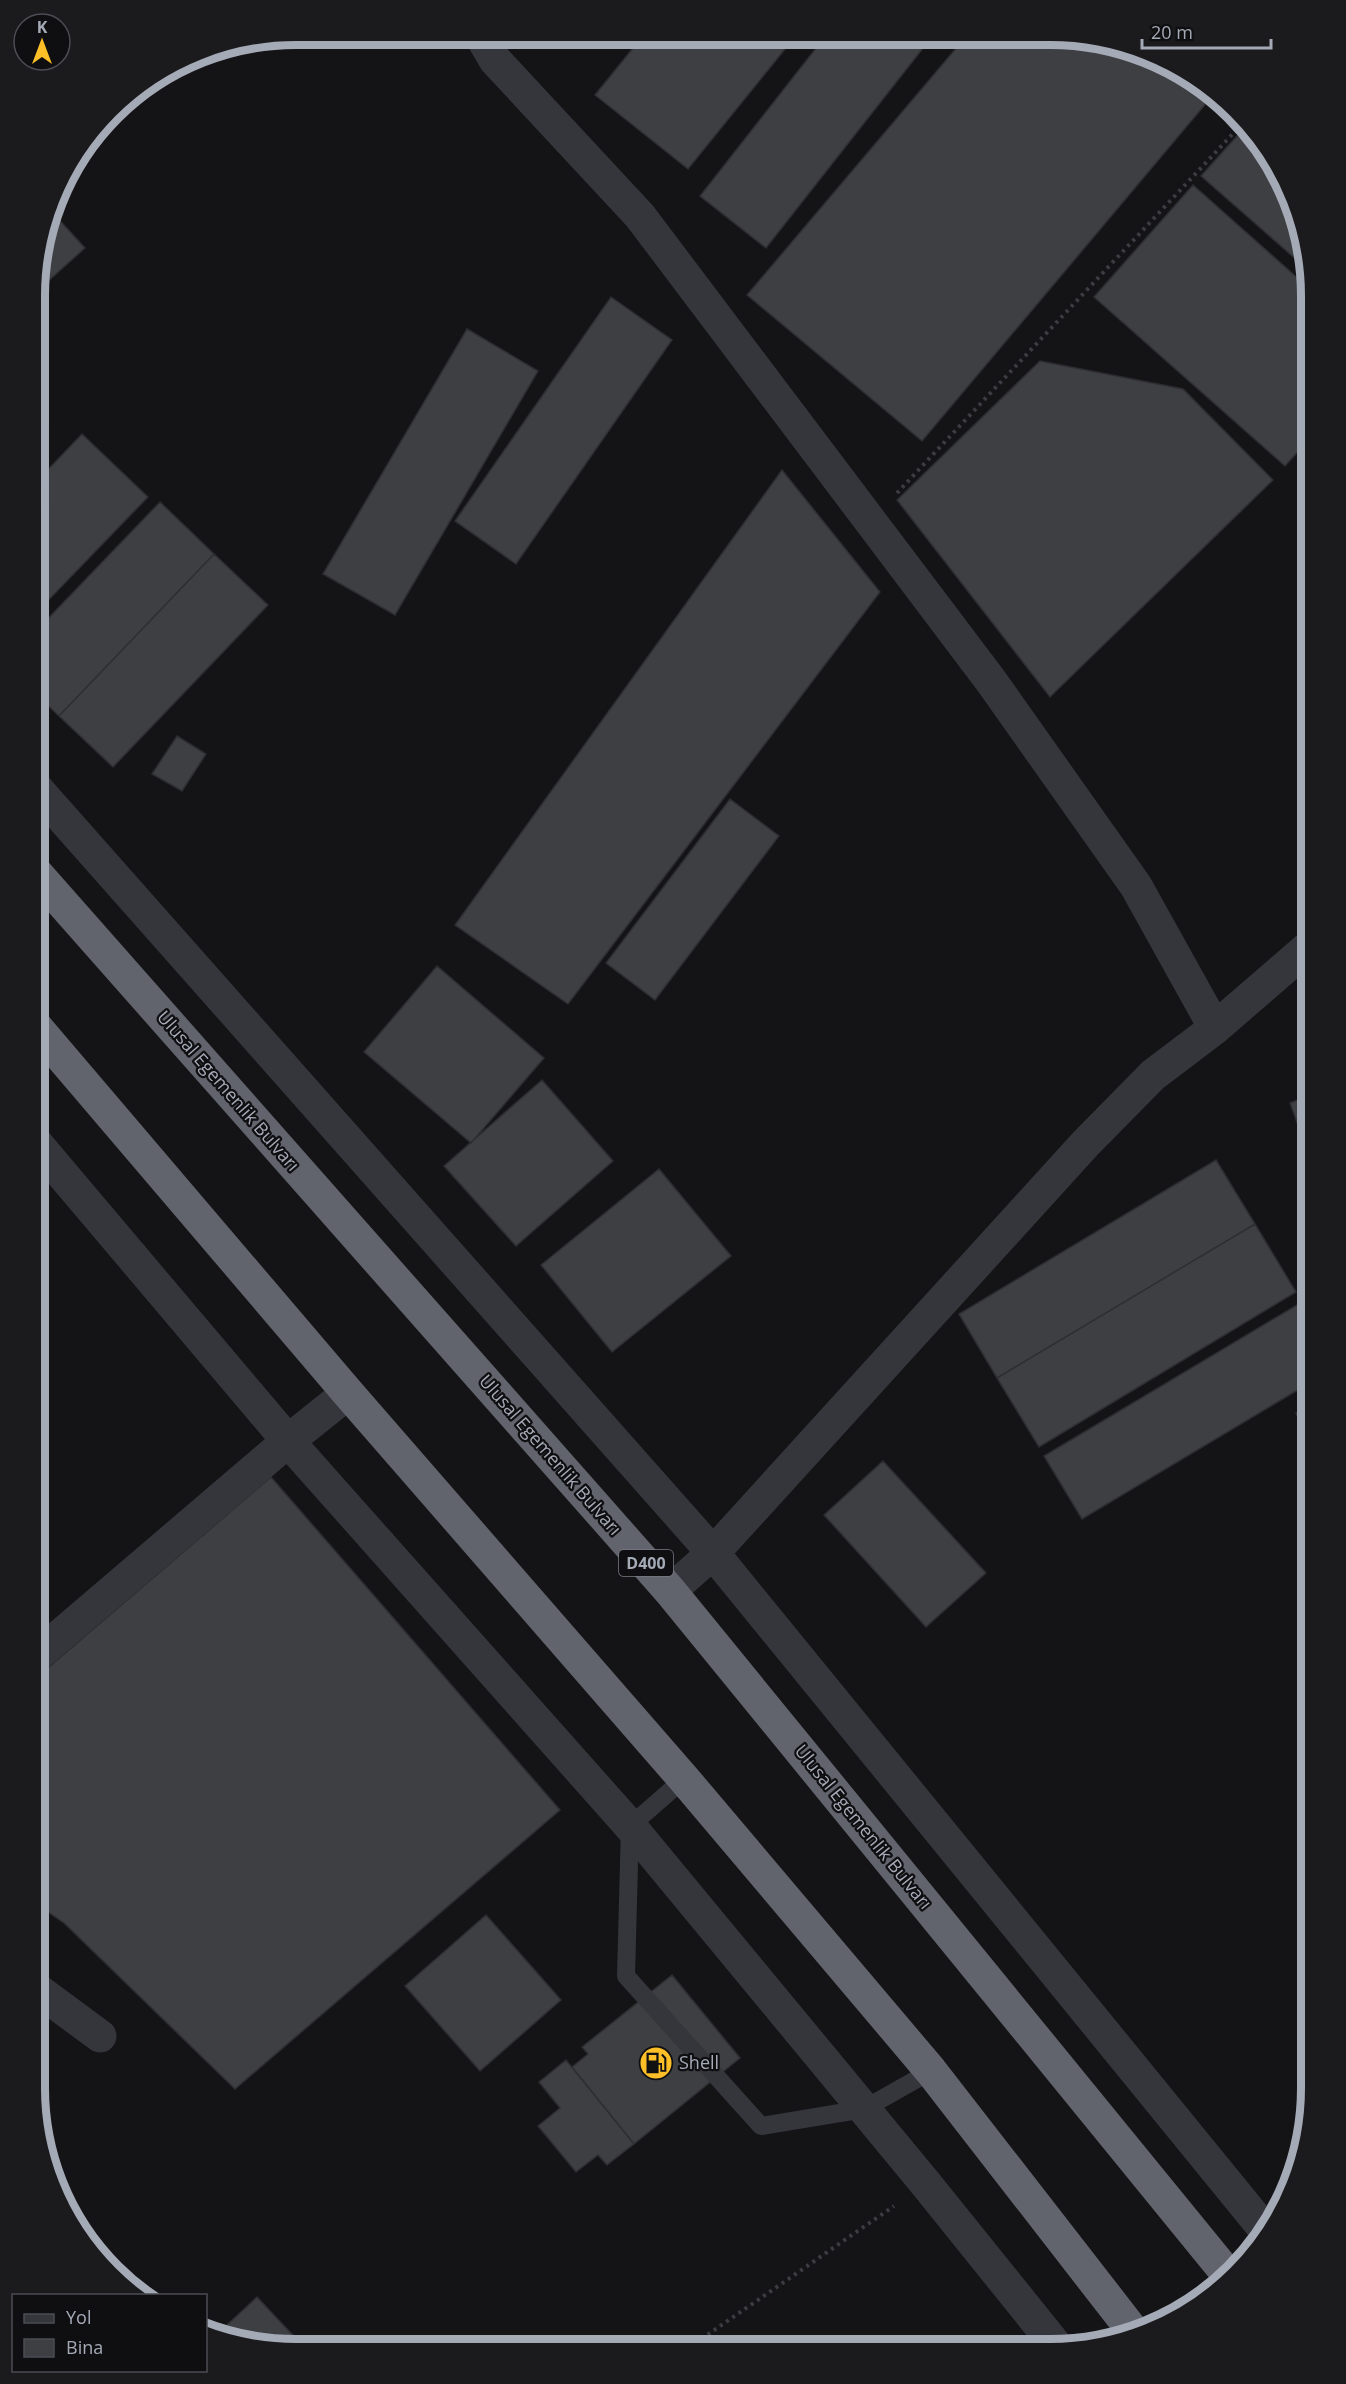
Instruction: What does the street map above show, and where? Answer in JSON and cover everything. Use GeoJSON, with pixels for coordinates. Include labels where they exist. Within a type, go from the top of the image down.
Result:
{"type":"FeatureCollection","features":[{"type":"Feature","properties":{"kind":"highway","name":"Ulusal Egemenlik Bulvarı"},"geometry":{"type":"LineString","coordinates":[[45,883],[670,1591],[1223,2269]]}},
{"type":"Feature","properties":{"kind":"highway"},"geometry":{"type":"LineString","coordinates":[[45,1038],[348,1393],[684,1779],[931,2071],[1129,2326]]}},
{"type":"Feature","properties":{"kind":"street"},"geometry":{"type":"LineString","coordinates":[[486,45],[495,60],[640,216],[991,681],[1136,886],[1215,1028]]}},
{"type":"Feature","properties":{"kind":"street"},"geometry":{"type":"LineString","coordinates":[[45,798],[713,1553],[1261,2224]]}},
{"type":"Feature","properties":{"kind":"street"},"geometry":{"type":"LineString","coordinates":[[670,1591],[713,1553],[1086,1143],[1153,1076],[1215,1028],[1301,954]]}},
{"type":"Feature","properties":{"kind":"street"},"geometry":{"type":"LineString","coordinates":[[45,1154],[288,1441],[630,1826],[926,2184],[1051,2339]]}},
{"type":"Feature","properties":{"kind":"street"},"geometry":{"type":"LineString","coordinates":[[45,1648],[288,1441],[348,1393]]}},
{"type":"Feature","properties":{"kind":"street"},"geometry":{"type":"LineString","coordinates":[[45,1995],[100,2036]]}},
{"type":"Feature","properties":{"kind":"lane"},"geometry":{"type":"LineString","coordinates":[[684,1779],[630,1826],[626,1976],[761,2126],[864,2109],[931,2071]]}},
{"type":"Feature","properties":{"kind":"path"},"geometry":{"type":"LineString","coordinates":[[870,521],[1237,129]]}},
{"type":"Feature","properties":{"kind":"path"},"geometry":{"type":"LineString","coordinates":[[701,2339],[926,2184]]}},
{"type":"Feature","properties":{"kind":"building"},"geometry":{"type":"Polygon","coordinates":[[[636,45],[788,45],[688,169],[595,95],[636,45]]]}},
{"type":"Feature","properties":{"kind":"building"},"geometry":{"type":"Polygon","coordinates":[[[819,45],[926,45],[766,248],[700,196],[819,45]]]}},
{"type":"Feature","properties":{"kind":"building"},"geometry":{"type":"Polygon","coordinates":[[[959,45],[1050,45],[1099,50],[1131,58],[1161,71],[1208,101],[922,441],[747,295],[959,45]]]}},
{"type":"Feature","properties":{"kind":"building"},"geometry":{"type":"Polygon","coordinates":[[[1240,132],[1259,157],[1282,200],[1288,215],[1299,262],[1201,176],[1240,132]]]}},
{"type":"Feature","properties":{"kind":"building"},"geometry":{"type":"Polygon","coordinates":[[[1193,185],[1300,280],[1301,448],[1285,466],[1094,297],[1193,185]]]}},
{"type":"Feature","properties":{"kind":"building"},"geometry":{"type":"Polygon","coordinates":[[[57,218],[85,248],[46,283],[47,263],[57,218]]]}},
{"type":"Feature","properties":{"kind":"building"},"geometry":{"type":"Polygon","coordinates":[[[611,297],[672,340],[516,564],[455,521],[611,297]]]}},
{"type":"Feature","properties":{"kind":"building"},"geometry":{"type":"Polygon","coordinates":[[[467,329],[538,371],[395,615],[323,574],[467,329]]]}},
{"type":"Feature","properties":{"kind":"building"},"geometry":{"type":"Polygon","coordinates":[[[1040,361],[1183,389],[1273,480],[1050,697],[897,500],[1040,361]]]}},
{"type":"Feature","properties":{"kind":"building"},"geometry":{"type":"Polygon","coordinates":[[[82,434],[148,497],[45,604],[45,473],[82,434]]]}},
{"type":"Feature","properties":{"kind":"building"},"geometry":{"type":"Polygon","coordinates":[[[782,470],[880,592],[568,1004],[455,925],[782,470]]]}},
{"type":"Feature","properties":{"kind":"building"},"geometry":{"type":"Polygon","coordinates":[[[160,502],[214,554],[59,716],[45,703],[45,622],[160,502]]]}},
{"type":"Feature","properties":{"kind":"building"},"geometry":{"type":"Polygon","coordinates":[[[214,554],[268,605],[113,767],[59,716],[214,554]]]}},
{"type":"Feature","properties":{"kind":"building"},"geometry":{"type":"Polygon","coordinates":[[[177,736],[206,754],[182,791],[152,774],[177,736]]]}},
{"type":"Feature","properties":{"kind":"building"},"geometry":{"type":"Polygon","coordinates":[[[730,799],[779,836],[655,1000],[606,963],[730,799]]]}},
{"type":"Feature","properties":{"kind":"building"},"geometry":{"type":"Polygon","coordinates":[[[437,966],[544,1058],[471,1143],[364,1052],[437,966]]]}},
{"type":"Feature","properties":{"kind":"building"},"geometry":{"type":"Polygon","coordinates":[[[542,1080],[613,1161],[516,1246],[444,1166],[542,1080]]]}},
{"type":"Feature","properties":{"kind":"building"},"geometry":{"type":"Polygon","coordinates":[[[1301,1099],[1301,1133],[1290,1103],[1301,1099]]]}},
{"type":"Feature","properties":{"kind":"building"},"geometry":{"type":"Polygon","coordinates":[[[1216,1160],[1255,1224],[997,1378],[959,1314],[1216,1160]]]}},
{"type":"Feature","properties":{"kind":"building"},"geometry":{"type":"Polygon","coordinates":[[[659,1169],[731,1256],[612,1352],[541,1265],[659,1169]]]}},
{"type":"Feature","properties":{"kind":"building"},"geometry":{"type":"Polygon","coordinates":[[[1255,1224],[1296,1292],[1039,1447],[997,1378],[1255,1224]]]}},
{"type":"Feature","properties":{"kind":"building"},"geometry":{"type":"Polygon","coordinates":[[[1301,1303],[1301,1388],[1082,1519],[1044,1456],[1301,1303]]]}},
{"type":"Feature","properties":{"kind":"building"},"geometry":{"type":"Polygon","coordinates":[[[1301,1411],[1301,1424],[1296,1413],[1301,1411]]]}},
{"type":"Feature","properties":{"kind":"building"},"geometry":{"type":"Polygon","coordinates":[[[883,1461],[986,1573],[926,1627],[824,1515],[883,1461]]]}},
{"type":"Feature","properties":{"kind":"building"},"geometry":{"type":"Polygon","coordinates":[[[271,1477],[560,1810],[235,2089],[64,1923],[45,1910],[45,1670],[271,1477]]]}},
{"type":"Feature","properties":{"kind":"building"},"geometry":{"type":"Polygon","coordinates":[[[486,1915],[561,2000],[480,2071],[405,1986],[486,1915]]]}},
{"type":"Feature","properties":{"kind":"building","name":"Shell"},"geometry":{"type":"Polygon","coordinates":[[[672,1975],[740,2058],[634,2144],[572,2067],[588,2054],[582,2047],[672,1975]]]}},
{"type":"Feature","properties":{"kind":"building"},"geometry":{"type":"Polygon","coordinates":[[[566,2060],[634,2144],[607,2165],[598,2155],[576,2172],[538,2126],[560,2108],[539,2082],[566,2060]]]}},
{"type":"Feature","properties":{"kind":"building"},"geometry":{"type":"Polygon","coordinates":[[[257,2297],[296,2339],[263,2337],[223,2328],[257,2297]]]}},
{"type":"Feature","properties":{"kind":"place","name":"Shell"},"geometry":{"type":"Point","coordinates":[656,2063]}}]}
